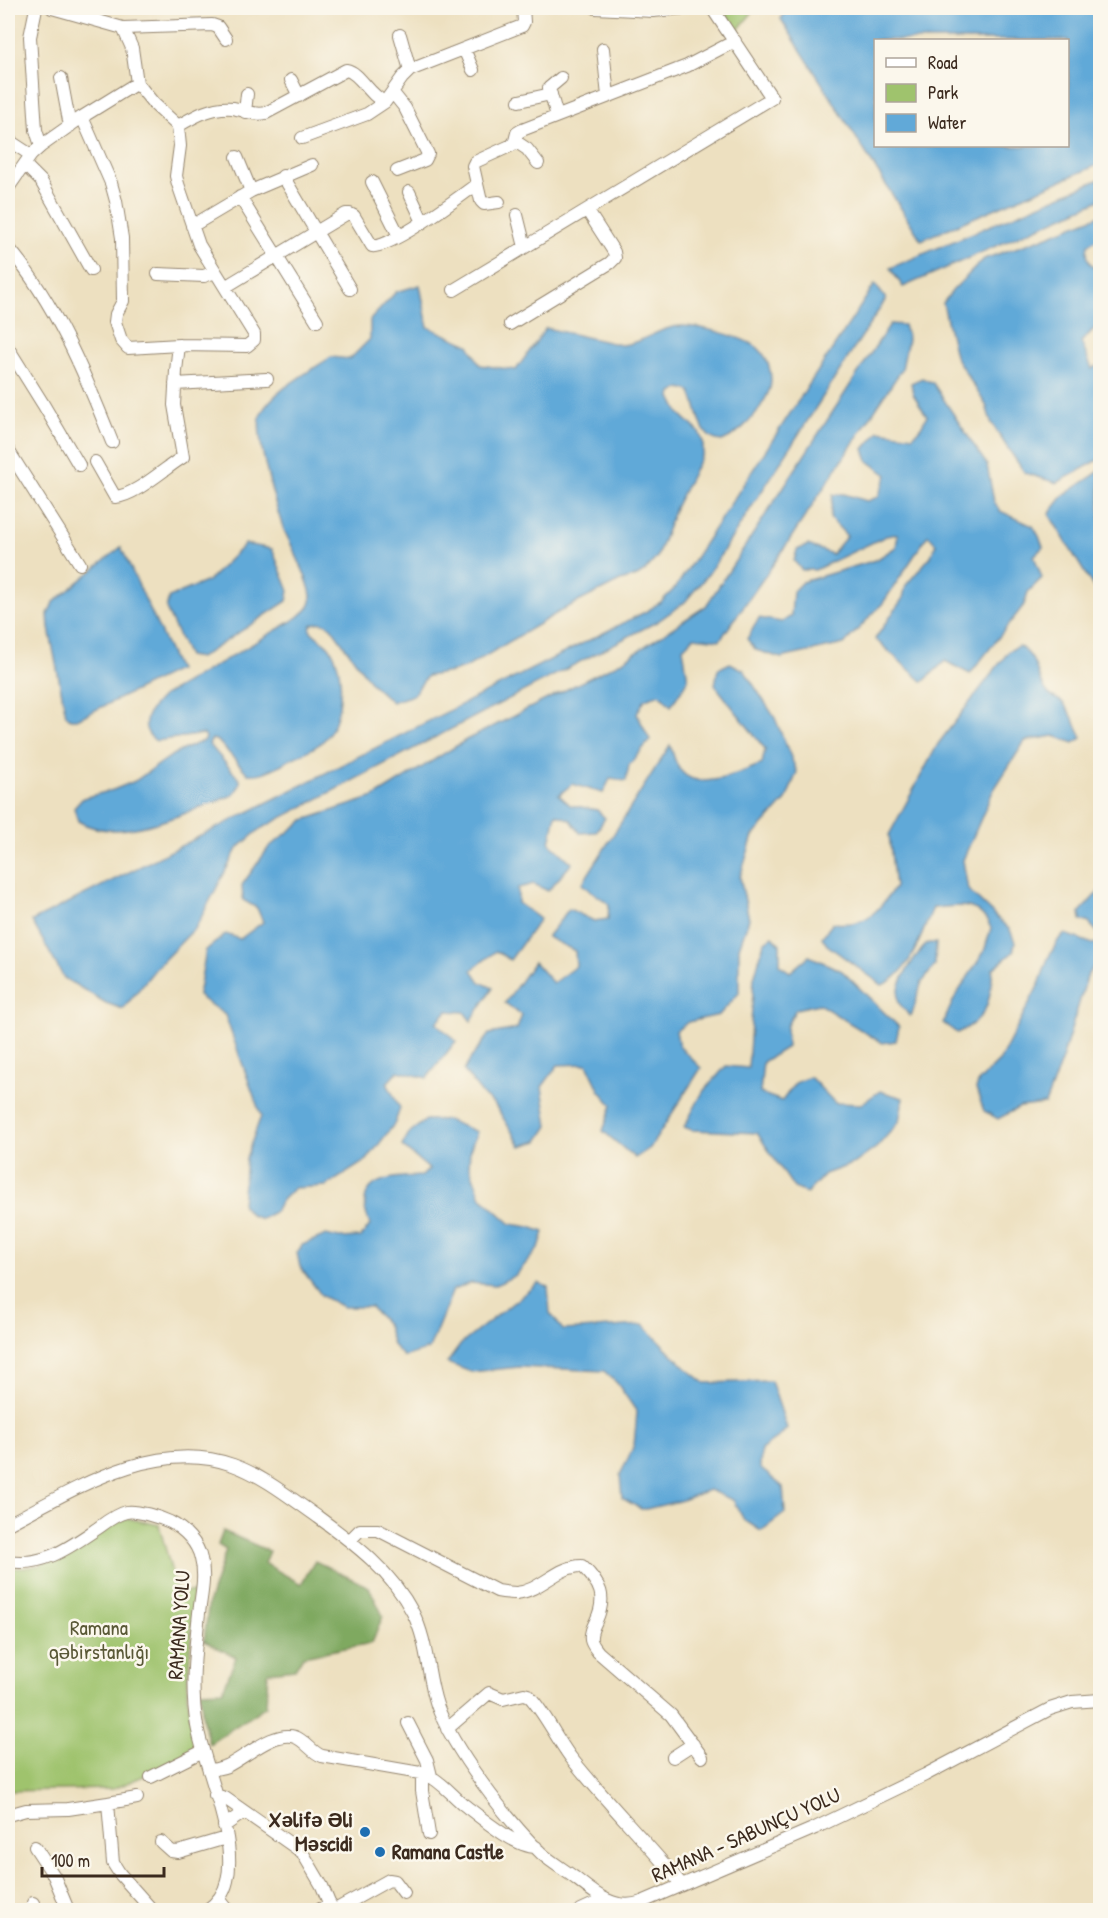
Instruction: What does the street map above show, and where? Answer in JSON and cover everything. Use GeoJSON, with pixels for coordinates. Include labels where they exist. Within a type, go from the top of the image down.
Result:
{"type":"FeatureCollection","features":[{"type":"Feature","properties":{"kind":"street"},"geometry":{"type":"LineString","coordinates":[[36,8],[30,37],[36,130],[41,146]]}},
{"type":"Feature","properties":{"kind":"street"},"geometry":{"type":"LineString","coordinates":[[52,8],[123,28],[212,25],[218,27],[226,39]]}},
{"type":"Feature","properties":{"kind":"street"},"geometry":{"type":"LineString","coordinates":[[302,138],[368,114],[389,98],[410,70],[522,26],[523,8]]}},
{"type":"Feature","properties":{"kind":"street"},"geometry":{"type":"LineString","coordinates":[[597,8],[631,11],[685,8]]}},
{"type":"Feature","properties":{"kind":"street"},"geometry":{"type":"LineString","coordinates":[[454,290],[772,98],[712,8]]}},
{"type":"Feature","properties":{"kind":"street"},"geometry":{"type":"LineString","coordinates":[[82,117],[111,183],[116,201],[122,237],[123,301],[116,314],[115,322],[121,340],[128,348],[179,345],[247,346],[252,344],[254,334],[199,245],[192,226],[176,176],[180,146],[178,126],[154,104],[138,83],[132,48],[123,28]]}},
{"type":"Feature","properties":{"kind":"street"},"geometry":{"type":"LineString","coordinates":[[400,35],[410,70]]}},
{"type":"Feature","properties":{"kind":"street"},"geometry":{"type":"LineString","coordinates":[[499,202],[484,204],[481,201],[473,166],[475,162],[512,145],[517,134],[522,130],[687,66],[735,41]]}},
{"type":"Feature","properties":{"kind":"street"},"geometry":{"type":"LineString","coordinates":[[464,49],[473,70]]}},
{"type":"Feature","properties":{"kind":"street"},"geometry":{"type":"LineString","coordinates":[[603,49],[608,96]]}},
{"type":"Feature","properties":{"kind":"street"},"geometry":{"type":"LineString","coordinates":[[178,126],[207,111],[229,108],[258,115],[266,113],[346,70],[350,70],[369,92],[389,98],[405,108],[428,154],[424,160],[397,171]]}},
{"type":"Feature","properties":{"kind":"street"},"geometry":{"type":"LineString","coordinates":[[61,78],[69,126]]}},
{"type":"Feature","properties":{"kind":"street"},"geometry":{"type":"LineString","coordinates":[[557,116],[549,88],[561,78]]}},
{"type":"Feature","properties":{"kind":"street"},"geometry":{"type":"LineString","coordinates":[[291,80],[299,96]]}},
{"type":"Feature","properties":{"kind":"street"},"geometry":{"type":"LineString","coordinates":[[8,188],[41,146],[82,117],[138,83]]}},
{"type":"Feature","properties":{"kind":"street"},"geometry":{"type":"LineString","coordinates":[[245,112],[247,94]]}},
{"type":"Feature","properties":{"kind":"street"},"geometry":{"type":"LineString","coordinates":[[519,101],[551,94]]}},
{"type":"Feature","properties":{"kind":"street"},"geometry":{"type":"LineString","coordinates":[[8,140],[28,160],[91,270]]}},
{"type":"Feature","properties":{"kind":"street"},"geometry":{"type":"LineString","coordinates":[[515,141],[527,149],[538,163]]}},
{"type":"Feature","properties":{"kind":"street"},"geometry":{"type":"LineString","coordinates":[[237,157],[245,194],[276,256],[317,321]]}},
{"type":"Feature","properties":{"kind":"street"},"geometry":{"type":"LineString","coordinates":[[192,226],[245,194],[312,165]]}},
{"type":"Feature","properties":{"kind":"street"},"geometry":{"type":"LineString","coordinates":[[283,177],[350,289]]}},
{"type":"Feature","properties":{"kind":"street"},"geometry":{"type":"LineString","coordinates":[[372,182],[399,236]]}},
{"type":"Feature","properties":{"kind":"street"},"geometry":{"type":"LineString","coordinates":[[225,287],[315,232],[350,214],[374,247],[423,222],[477,184]]}},
{"type":"Feature","properties":{"kind":"street"},"geometry":{"type":"LineString","coordinates":[[409,192],[423,222]]}},
{"type":"Feature","properties":{"kind":"street"},"geometry":{"type":"LineString","coordinates":[[510,324],[615,258],[614,252],[587,210]]}},
{"type":"Feature","properties":{"kind":"street"},"geometry":{"type":"LineString","coordinates":[[516,215],[525,247]]}},
{"type":"Feature","properties":{"kind":"street"},"geometry":{"type":"LineString","coordinates":[[8,247],[48,304],[76,353],[112,442]]}},
{"type":"Feature","properties":{"kind":"street"},"geometry":{"type":"LineString","coordinates":[[158,274],[204,276],[215,272]]}},
{"type":"Feature","properties":{"kind":"street"},"geometry":{"type":"LineString","coordinates":[[94,462],[115,497],[119,497],[132,492],[183,457],[175,420],[175,384],[179,345]]}},
{"type":"Feature","properties":{"kind":"street"},"geometry":{"type":"LineString","coordinates":[[8,348],[79,465]]}},
{"type":"Feature","properties":{"kind":"street"},"geometry":{"type":"LineString","coordinates":[[175,384],[267,379]]}},
{"type":"Feature","properties":{"kind":"street"},"geometry":{"type":"LineString","coordinates":[[8,450],[80,564]]}},
{"type":"Feature","properties":{"kind":"street","name":"RAMANA - SABUNÇU YOLU"},"geometry":{"type":"LineString","coordinates":[[8,1524],[81,1485],[115,1470],[142,1464],[190,1457],[213,1459],[255,1475],[350,1540],[381,1569],[412,1611],[424,1640],[437,1705],[447,1729],[486,1786],[536,1847],[550,1860],[605,1899],[626,1908],[815,1828],[925,1775],[1050,1709],[1072,1702],[1101,1700]]}},
{"type":"Feature","properties":{"kind":"street","name":"RAMANA YOLU"},"geometry":{"type":"LineString","coordinates":[[8,1562],[32,1563],[56,1555],[108,1521],[124,1513],[133,1512],[170,1522],[188,1535],[199,1550],[203,1570],[194,1680],[196,1715],[203,1751],[225,1832],[228,1872],[219,1900],[207,1911]]}},
{"type":"Feature","properties":{"kind":"street"},"geometry":{"type":"LineString","coordinates":[[350,1540],[360,1530],[378,1530],[497,1591],[517,1593],[535,1587],[572,1566],[582,1566],[589,1572],[601,1592],[603,1606],[591,1632],[591,1642],[598,1652],[671,1715],[702,1757]]}},
{"type":"Feature","properties":{"kind":"street"},"geometry":{"type":"LineString","coordinates":[[447,1729],[489,1693],[503,1699],[528,1695],[557,1739],[588,1779],[681,1884]]}},
{"type":"Feature","properties":{"kind":"street"},"geometry":{"type":"LineString","coordinates":[[408,1723],[427,1760],[422,1791],[429,1834]]}},
{"type":"Feature","properties":{"kind":"street"},"geometry":{"type":"LineString","coordinates":[[209,1771],[229,1765],[277,1737],[288,1736],[301,1740],[313,1753],[322,1756],[426,1774],[463,1804],[518,1843],[536,1847]]}},
{"type":"Feature","properties":{"kind":"street"},"geometry":{"type":"LineString","coordinates":[[673,1756],[693,1743]]}},
{"type":"Feature","properties":{"kind":"street"},"geometry":{"type":"LineString","coordinates":[[151,1777],[203,1751]]}},
{"type":"Feature","properties":{"kind":"street"},"geometry":{"type":"LineString","coordinates":[[215,1795],[220,1795],[302,1852],[322,1886],[329,1909],[389,1880],[395,1881],[404,1893]]}},
{"type":"Feature","properties":{"kind":"street"},"geometry":{"type":"LineString","coordinates":[[8,1815],[26,1810],[68,1809],[137,1798]]}},
{"type":"Feature","properties":{"kind":"street"},"geometry":{"type":"LineString","coordinates":[[108,1803],[113,1863],[152,1911]]}},
{"type":"Feature","properties":{"kind":"street"},"geometry":{"type":"LineString","coordinates":[[161,1842],[171,1851],[178,1852],[225,1832],[244,1812]]}},
{"type":"Feature","properties":{"kind":"street"},"geometry":{"type":"LineString","coordinates":[[35,1847],[54,1876],[68,1911]]}},
{"type":"Feature","properties":{"kind":"street"},"geometry":{"type":"LineString","coordinates":[[581,1911],[605,1899]]}},
{"type":"Feature","properties":{"kind":"street"},"geometry":{"type":"LineString","coordinates":[[219,1900],[227,1911]]}},
{"type":"Feature","properties":{"kind":"green space"},"geometry":{"type":"Polygon","coordinates":[[[721,8],[756,8],[737,31],[721,8]]]}},
{"type":"Feature","properties":{"kind":"green space","name":"Ramana qəbirstanlığı"},"geometry":{"type":"Polygon","coordinates":[[[126,1518],[159,1525],[177,1591],[194,1592],[187,1695],[197,1748],[148,1774],[113,1789],[8,1791],[8,1568],[40,1565],[126,1518]]]}},
{"type":"Feature","properties":{"kind":"green space"},"geometry":{"type":"Polygon","coordinates":[[[223,1531],[269,1551],[264,1563],[301,1584],[315,1561],[369,1587],[383,1616],[372,1643],[303,1656],[295,1669],[268,1672],[266,1706],[209,1744],[203,1720],[200,1691],[223,1690],[236,1657],[204,1641],[209,1601],[226,1550],[218,1545],[223,1531]]]}},
{"type":"Feature","properties":{"kind":"water"},"geometry":{"type":"Polygon","coordinates":[[[786,8],[1100,8],[1100,164],[921,240],[781,19],[786,8]]]}},
{"type":"Feature","properties":{"kind":"water"},"geometry":{"type":"Polygon","coordinates":[[[1100,179],[1100,200],[903,287],[890,268],[1100,179]]]}},
{"type":"Feature","properties":{"kind":"water"},"geometry":{"type":"Polygon","coordinates":[[[1100,215],[1100,237],[1088,245],[1087,254],[1091,264],[1100,273],[1100,323],[1081,342],[1092,369],[1100,364],[1100,459],[1057,483],[1025,473],[991,422],[986,405],[955,356],[943,303],[984,259],[1100,215]]]}},
{"type":"Feature","properties":{"kind":"water"},"geometry":{"type":"Polygon","coordinates":[[[875,284],[886,299],[709,573],[685,602],[658,621],[260,829],[237,849],[196,927],[156,968],[123,1009],[106,1003],[64,978],[32,921],[647,611],[662,601],[676,587],[875,284]]]}},
{"type":"Feature","properties":{"kind":"water"},"geometry":{"type":"Polygon","coordinates":[[[420,285],[428,327],[469,345],[480,365],[516,370],[546,328],[621,345],[637,342],[666,329],[690,326],[733,336],[758,348],[770,368],[769,391],[750,420],[737,432],[722,441],[708,435],[704,429],[690,391],[681,388],[672,393],[671,397],[679,413],[699,432],[703,442],[703,453],[675,508],[657,557],[645,571],[637,576],[620,581],[564,609],[467,667],[427,676],[413,695],[392,702],[371,683],[331,627],[321,623],[311,625],[310,630],[333,653],[337,663],[340,686],[335,722],[330,733],[320,744],[270,770],[248,774],[218,741],[212,739],[209,744],[240,780],[240,785],[233,795],[176,817],[135,828],[114,830],[95,828],[78,821],[74,808],[83,798],[135,781],[174,754],[205,740],[204,734],[156,741],[150,736],[146,730],[147,718],[153,706],[163,696],[292,621],[308,608],[311,602],[309,587],[284,530],[267,471],[260,437],[261,414],[282,390],[331,357],[350,359],[370,339],[370,320],[396,292],[420,285]]]}},
{"type":"Feature","properties":{"kind":"water"},"geometry":{"type":"Polygon","coordinates":[[[890,324],[904,325],[908,339],[902,369],[777,559],[720,640],[694,637],[683,648],[688,680],[671,706],[660,694],[645,699],[637,714],[650,740],[629,765],[626,781],[610,779],[603,793],[572,784],[559,795],[570,805],[597,810],[605,818],[596,832],[580,833],[571,820],[556,814],[550,843],[572,863],[548,891],[534,884],[518,888],[518,903],[540,919],[510,960],[496,951],[472,970],[480,982],[493,988],[471,1021],[464,1012],[447,1011],[436,1023],[456,1041],[427,1078],[398,1071],[387,1083],[400,1108],[395,1123],[367,1160],[326,1186],[294,1188],[274,1212],[261,1219],[251,1215],[242,1205],[246,1158],[261,1116],[225,1015],[198,996],[206,950],[226,934],[240,939],[263,922],[257,908],[243,900],[242,885],[269,847],[304,820],[374,797],[466,740],[621,662],[706,606],[890,324]]]}},
{"type":"Feature","properties":{"kind":"water"},"geometry":{"type":"Polygon","coordinates":[[[922,378],[933,383],[987,465],[994,502],[1000,511],[1033,526],[1039,536],[1043,547],[1034,556],[1042,578],[1028,592],[1024,605],[970,674],[945,661],[923,682],[875,639],[903,598],[906,585],[931,556],[936,544],[928,535],[883,603],[844,644],[781,658],[756,650],[747,639],[759,618],[782,622],[791,616],[793,591],[802,582],[876,560],[896,547],[898,534],[886,536],[815,570],[802,570],[794,561],[797,550],[808,545],[832,554],[847,536],[830,518],[833,495],[844,494],[867,501],[878,497],[887,475],[868,461],[864,449],[879,431],[913,436],[921,427],[927,416],[913,394],[911,383],[922,378]]]}},
{"type":"Feature","properties":{"kind":"water"},"geometry":{"type":"Polygon","coordinates":[[[1100,471],[1100,598],[1049,514],[1064,495],[1100,471]]]}},
{"type":"Feature","properties":{"kind":"water"},"geometry":{"type":"Polygon","coordinates":[[[245,544],[272,549],[289,591],[287,601],[200,658],[188,656],[166,609],[169,597],[208,581],[245,544]]]}},
{"type":"Feature","properties":{"kind":"water"},"geometry":{"type":"Polygon","coordinates":[[[121,547],[178,670],[77,719],[70,719],[66,715],[48,614],[53,603],[121,547]]]}},
{"type":"Feature","properties":{"kind":"water"},"geometry":{"type":"Polygon","coordinates":[[[1018,646],[1030,656],[1048,693],[1067,708],[1082,738],[1074,743],[1054,736],[1025,741],[993,791],[963,860],[968,890],[1010,930],[1015,942],[1013,952],[993,969],[989,1000],[982,1015],[957,1033],[943,1023],[955,997],[984,952],[991,928],[980,913],[974,909],[959,906],[933,908],[908,963],[892,980],[882,985],[827,945],[822,937],[833,923],[854,923],[870,916],[895,887],[889,835],[938,744],[1009,651],[1018,646]]]}},
{"type":"Feature","properties":{"kind":"water"},"geometry":{"type":"Polygon","coordinates":[[[730,663],[744,670],[775,718],[797,772],[786,800],[753,836],[740,877],[749,919],[739,948],[739,993],[719,1015],[688,1022],[676,1031],[679,1046],[701,1068],[650,1148],[635,1158],[603,1131],[612,1105],[600,1091],[587,1064],[558,1065],[542,1087],[548,1126],[538,1141],[521,1146],[495,1105],[484,1096],[464,1071],[489,1034],[517,1029],[522,1015],[505,1003],[534,962],[553,983],[576,966],[575,951],[547,937],[569,909],[594,921],[608,919],[609,904],[582,884],[670,745],[681,771],[698,780],[709,781],[732,776],[762,764],[765,749],[715,685],[718,669],[730,663]]]}},
{"type":"Feature","properties":{"kind":"water"},"geometry":{"type":"Polygon","coordinates":[[[1100,890],[1100,942],[1099,934],[1089,923],[1081,920],[1080,912],[1100,890]]]}},
{"type":"Feature","properties":{"kind":"water"},"geometry":{"type":"Polygon","coordinates":[[[1065,934],[1093,944],[1100,942],[1100,958],[1088,974],[1062,1059],[1045,1104],[1020,1107],[998,1119],[984,1111],[976,1089],[979,1081],[1000,1060],[1059,939],[1065,934]]]}},
{"type":"Feature","properties":{"kind":"water"},"geometry":{"type":"Polygon","coordinates":[[[773,936],[780,944],[780,965],[790,972],[809,956],[842,971],[899,1027],[896,1041],[882,1043],[819,1004],[796,1009],[786,1027],[787,1047],[763,1062],[760,1093],[782,1101],[795,1083],[810,1077],[835,1103],[861,1104],[880,1091],[903,1098],[899,1122],[877,1147],[855,1163],[825,1174],[807,1193],[794,1188],[757,1133],[692,1130],[684,1127],[703,1092],[726,1066],[748,1068],[754,978],[764,943],[773,936]]]}},
{"type":"Feature","properties":{"kind":"water"},"geometry":{"type":"Polygon","coordinates":[[[928,943],[936,943],[935,965],[921,984],[910,1016],[899,1002],[899,990],[908,968],[928,943]]]}},
{"type":"Feature","properties":{"kind":"water"},"geometry":{"type":"Polygon","coordinates":[[[426,1120],[447,1120],[477,1132],[470,1150],[469,1165],[481,1197],[511,1224],[544,1232],[539,1248],[516,1275],[496,1285],[470,1283],[453,1290],[429,1349],[404,1357],[393,1345],[387,1325],[371,1307],[343,1307],[322,1296],[300,1267],[297,1253],[302,1245],[326,1235],[339,1238],[361,1237],[370,1225],[365,1206],[370,1188],[385,1180],[422,1176],[429,1169],[402,1146],[409,1133],[426,1120]]]}},
{"type":"Feature","properties":{"kind":"water"},"geometry":{"type":"Polygon","coordinates":[[[538,1283],[548,1287],[550,1313],[563,1330],[643,1325],[685,1367],[705,1383],[771,1381],[787,1428],[761,1450],[760,1468],[783,1487],[785,1513],[761,1531],[744,1520],[733,1500],[709,1490],[679,1501],[646,1509],[641,1509],[622,1498],[620,1475],[634,1446],[637,1412],[617,1383],[604,1371],[519,1367],[471,1372],[447,1363],[461,1344],[538,1283]]]}},
{"type":"Feature","properties":{"kind":"place","name":"Xəlifə Əli Məscidi"},"geometry":{"type":"Point","coordinates":[365,1832]}},
{"type":"Feature","properties":{"kind":"place","name":"Ramana Castle"},"geometry":{"type":"Point","coordinates":[380,1852]}}]}
